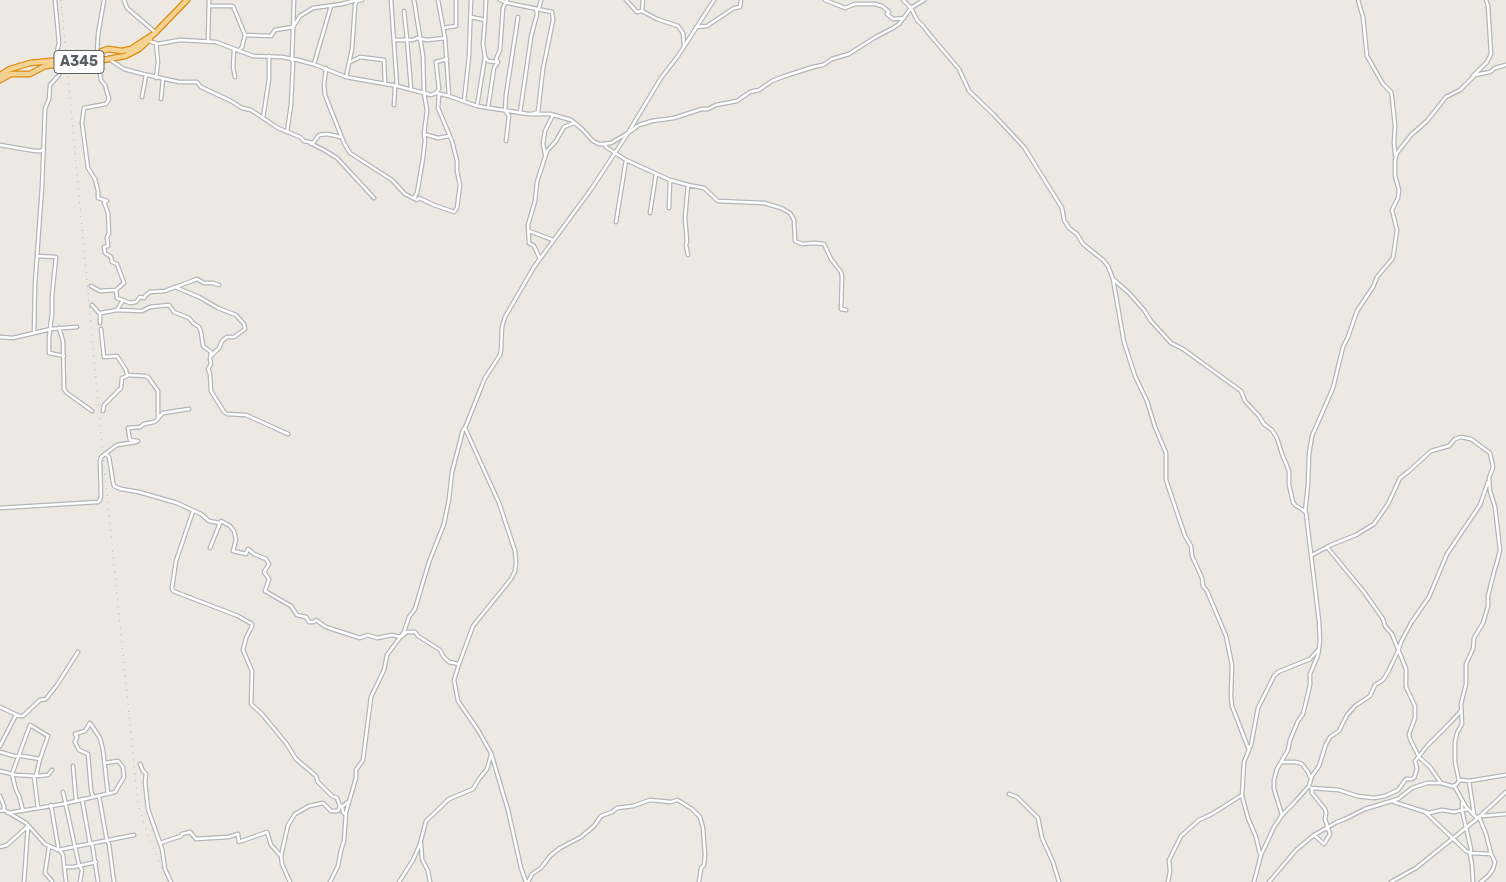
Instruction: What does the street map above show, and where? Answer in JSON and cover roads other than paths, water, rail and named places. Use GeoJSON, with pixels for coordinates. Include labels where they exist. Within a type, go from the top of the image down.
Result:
{"type":"FeatureCollection","features":[{"type":"Feature","properties":{"kind":"highway","name":"A345"},"geometry":{"type":"LineString","coordinates":[[0,75],[24,64],[82,58],[108,49],[122,51],[131,49],[154,33],[187,0]]}},
{"type":"Feature","properties":{"kind":"highway","name":"A345"},"geometry":{"type":"LineString","coordinates":[[0,80],[11,74],[30,74],[45,66],[125,56],[149,41],[154,33]]}},
{"type":"Feature","properties":{"kind":"street"},"geometry":{"type":"LineString","coordinates":[[55,0],[59,42],[55,60]]}},
{"type":"Feature","properties":{"kind":"street"},"geometry":{"type":"LineString","coordinates":[[97,54],[104,0]]}},
{"type":"Feature","properties":{"kind":"street"},"geometry":{"type":"LineString","coordinates":[[124,0],[127,8],[154,33]]}},
{"type":"Feature","properties":{"kind":"street"},"geometry":{"type":"LineString","coordinates":[[208,41],[209,0]]}},
{"type":"Feature","properties":{"kind":"street"},"geometry":{"type":"LineString","coordinates":[[287,132],[291,104],[294,0]]}},
{"type":"Feature","properties":{"kind":"street"},"geometry":{"type":"LineString","coordinates":[[352,31],[355,4],[357,1],[362,0]]}},
{"type":"Feature","properties":{"kind":"street"},"geometry":{"type":"LineString","coordinates":[[391,0],[397,86]]}},
{"type":"Feature","properties":{"kind":"street"},"geometry":{"type":"LineString","coordinates":[[413,198],[417,193],[419,182],[427,110],[424,94],[423,56],[414,0]]}},
{"type":"Feature","properties":{"kind":"street"},"geometry":{"type":"LineString","coordinates":[[438,0],[445,38],[449,96]]}},
{"type":"Feature","properties":{"kind":"street"},"geometry":{"type":"LineString","coordinates":[[443,28],[456,26],[456,0]]}},
{"type":"Feature","properties":{"kind":"street"},"geometry":{"type":"LineString","coordinates":[[464,100],[472,0]]}},
{"type":"Feature","properties":{"kind":"street"},"geometry":{"type":"LineString","coordinates":[[477,106],[485,57],[483,44],[486,0]]}},
{"type":"Feature","properties":{"kind":"street"},"geometry":{"type":"LineString","coordinates":[[500,0],[537,10],[531,36],[520,113]]}},
{"type":"Feature","properties":{"kind":"street"},"geometry":{"type":"LineString","coordinates":[[537,19],[541,0]]}},
{"type":"Feature","properties":{"kind":"street"},"geometry":{"type":"LineString","coordinates":[[626,0],[636,12],[642,11],[657,19],[678,26],[683,33],[684,46]]}},
{"type":"Feature","properties":{"kind":"street"},"geometry":{"type":"LineString","coordinates":[[642,11],[643,0]]}},
{"type":"Feature","properties":{"kind":"street"},"geometry":{"type":"LineString","coordinates":[[330,882],[340,861],[346,815],[356,778],[356,770],[363,760],[371,696],[384,670],[387,655],[401,637],[409,617],[416,609],[429,562],[441,535],[450,499],[452,472],[461,437],[485,378],[500,355],[502,327],[506,317],[540,259],[616,153],[662,78],[714,0]]}},
{"type":"Feature","properties":{"kind":"street"},"geometry":{"type":"LineString","coordinates":[[696,27],[707,26],[734,8],[740,7],[741,0]]}},
{"type":"Feature","properties":{"kind":"street"},"geometry":{"type":"LineString","coordinates":[[824,0],[830,4],[845,8],[855,4],[875,4],[882,6],[893,18],[904,18]]}},
{"type":"Feature","properties":{"kind":"street"},"geometry":{"type":"LineString","coordinates":[[903,0],[911,8],[917,20],[959,68],[969,91],[1024,147],[1062,208],[1064,220],[1069,228],[1077,234],[1083,244],[1104,260],[1113,279],[1124,342],[1135,376],[1147,401],[1166,453],[1166,480],[1202,578],[1203,586],[1207,591],[1226,636],[1232,665],[1232,706],[1249,750]]}},
{"type":"Feature","properties":{"kind":"street"},"geometry":{"type":"LineString","coordinates":[[149,41],[156,43],[180,40],[208,41],[223,44],[253,56],[292,59],[326,68],[346,77],[411,89],[424,94],[449,96],[477,106],[520,113],[553,115],[574,123],[592,141],[604,144],[611,143],[639,125],[652,121],[671,119],[716,105],[737,101],[772,81],[823,65],[832,59],[849,54],[893,28],[911,8],[924,0]]}},
{"type":"Feature","properties":{"kind":"street"},"geometry":{"type":"LineString","coordinates":[[1282,816],[1274,789],[1274,780],[1277,769],[1288,750],[1298,720],[1303,714],[1310,685],[1310,674],[1318,655],[1320,641],[1312,555],[1305,512],[1308,484],[1308,454],[1312,436],[1333,388],[1343,347],[1357,311],[1373,287],[1377,277],[1393,258],[1397,230],[1392,210],[1398,198],[1399,190],[1395,176],[1395,126],[1392,97],[1391,92],[1383,84],[1367,56],[1363,17],[1358,0]]}},
{"type":"Feature","properties":{"kind":"street"},"geometry":{"type":"LineString","coordinates":[[1395,156],[1411,135],[1427,121],[1440,102],[1460,90],[1487,62],[1490,54],[1488,6],[1486,0]]}},
{"type":"Feature","properties":{"kind":"street"},"geometry":{"type":"LineString","coordinates":[[246,35],[271,36],[275,30],[293,26],[300,16],[313,8],[355,1],[352,49],[346,77]]}},
{"type":"Feature","properties":{"kind":"street"},"geometry":{"type":"LineString","coordinates":[[488,108],[494,68],[498,62],[496,58],[500,50],[503,8],[507,1]]}},
{"type":"Feature","properties":{"kind":"street"},"geometry":{"type":"LineString","coordinates":[[209,6],[233,6],[246,35],[239,51]]}},
{"type":"Feature","properties":{"kind":"street"},"geometry":{"type":"LineString","coordinates":[[314,64],[331,6]]}},
{"type":"Feature","properties":{"kind":"street"},"geometry":{"type":"LineString","coordinates":[[523,6],[552,12],[538,112],[530,114]]}},
{"type":"Feature","properties":{"kind":"street"},"geometry":{"type":"LineString","coordinates":[[404,11],[411,89]]}},
{"type":"Feature","properties":{"kind":"street"},"geometry":{"type":"LineString","coordinates":[[471,17],[485,20]]}},
{"type":"Feature","properties":{"kind":"street"},"geometry":{"type":"LineString","coordinates":[[506,141],[509,116],[505,110],[506,96],[518,17]]}},
{"type":"Feature","properties":{"kind":"street"},"geometry":{"type":"LineString","coordinates":[[394,40],[445,38]]}},
{"type":"Feature","properties":{"kind":"street"},"geometry":{"type":"LineString","coordinates":[[156,43],[158,62],[156,78]]}},
{"type":"Feature","properties":{"kind":"street"},"geometry":{"type":"LineString","coordinates":[[234,50],[233,67],[235,77]]}},
{"type":"Feature","properties":{"kind":"street"},"geometry":{"type":"LineString","coordinates":[[263,118],[270,79],[269,56]]}},
{"type":"Feature","properties":{"kind":"street"},"geometry":{"type":"LineString","coordinates":[[350,62],[360,57],[384,60],[386,84]]}},
{"type":"Feature","properties":{"kind":"street"},"geometry":{"type":"LineString","coordinates":[[485,57],[488,61],[498,62]]}},
{"type":"Feature","properties":{"kind":"street"},"geometry":{"type":"LineString","coordinates":[[109,59],[124,69],[156,78],[187,83],[198,82],[201,87],[242,108],[251,110],[287,132],[300,137],[304,141],[337,158],[374,198]]}},
{"type":"Feature","properties":{"kind":"street"},"geometry":{"type":"LineString","coordinates":[[326,68],[325,95],[341,137],[350,153],[392,180],[405,194],[453,212],[456,211],[460,185],[457,161],[438,108],[437,94],[439,89],[436,62],[447,60]]}},
{"type":"Feature","properties":{"kind":"street"},"geometry":{"type":"LineString","coordinates":[[91,286],[100,291],[116,290],[124,283],[117,264],[112,262],[111,257],[105,252],[104,247],[108,246],[107,237],[109,233],[108,213],[104,202],[107,200],[98,198],[95,179],[88,168],[82,123],[84,108],[106,104],[109,99],[105,85],[101,80],[97,61]]}},
{"type":"Feature","properties":{"kind":"street"},"geometry":{"type":"LineString","coordinates":[[1472,77],[1506,65]]}},
{"type":"Feature","properties":{"kind":"street"},"geometry":{"type":"LineString","coordinates":[[36,333],[34,329],[45,109],[49,99],[50,85],[59,75]]}},
{"type":"Feature","properties":{"kind":"street"},"geometry":{"type":"LineString","coordinates":[[142,98],[146,75]]}},
{"type":"Feature","properties":{"kind":"street"},"geometry":{"type":"LineString","coordinates":[[161,99],[163,79]]}},
{"type":"Feature","properties":{"kind":"street"},"geometry":{"type":"LineString","coordinates":[[392,85],[394,87],[394,105]]}},
{"type":"Feature","properties":{"kind":"street"},"geometry":{"type":"LineString","coordinates":[[545,155],[543,144],[545,131],[553,115]]}},
{"type":"Feature","properties":{"kind":"street"},"geometry":{"type":"LineString","coordinates":[[540,259],[534,246],[528,243],[528,225],[535,201],[537,182],[547,151],[561,134],[564,127],[574,123]]}},
{"type":"Feature","properties":{"kind":"street"},"geometry":{"type":"LineString","coordinates":[[304,141],[313,143],[319,135],[327,134],[341,137]]}},
{"type":"Feature","properties":{"kind":"street"},"geometry":{"type":"LineString","coordinates":[[424,134],[438,138],[449,136]]}},
{"type":"Feature","properties":{"kind":"street"},"geometry":{"type":"LineString","coordinates":[[0,144],[41,152],[43,150]]}},
{"type":"Feature","properties":{"kind":"street"},"geometry":{"type":"LineString","coordinates":[[604,144],[626,160],[656,174],[670,180],[704,188],[718,201],[764,203],[790,213],[794,220],[795,241],[802,244],[824,244],[831,259],[841,272],[841,309],[846,310]]}},
{"type":"Feature","properties":{"kind":"street"},"geometry":{"type":"LineString","coordinates":[[616,222],[626,160]]}},
{"type":"Feature","properties":{"kind":"street"},"geometry":{"type":"LineString","coordinates":[[650,213],[656,174]]}},
{"type":"Feature","properties":{"kind":"street"},"geometry":{"type":"LineString","coordinates":[[669,208],[670,180]]}},
{"type":"Feature","properties":{"kind":"street"},"geometry":{"type":"LineString","coordinates":[[688,185],[685,218],[688,254]]}},
{"type":"Feature","properties":{"kind":"street"},"geometry":{"type":"LineString","coordinates":[[528,231],[553,240]]}},
{"type":"Feature","properties":{"kind":"street"},"geometry":{"type":"LineString","coordinates":[[37,256],[56,257],[49,353],[64,356]]}},
{"type":"Feature","properties":{"kind":"street"},"geometry":{"type":"LineString","coordinates":[[116,290],[117,298],[130,303],[136,302],[140,297],[144,298],[150,292],[165,290],[198,279],[204,283],[213,282],[219,285]]}},
{"type":"Feature","properties":{"kind":"street"},"geometry":{"type":"LineString","coordinates":[[1113,279],[1129,293],[1144,310],[1148,318],[1171,343],[1241,391],[1245,401],[1277,438],[1289,471],[1293,502],[1305,512]]}},
{"type":"Feature","properties":{"kind":"street"},"geometry":{"type":"LineString","coordinates":[[175,287],[237,316],[244,324],[245,329],[234,337],[226,337],[211,356]]}},
{"type":"Feature","properties":{"kind":"street"},"geometry":{"type":"LineString","coordinates":[[117,310],[123,300]]}},
{"type":"Feature","properties":{"kind":"street"},"geometry":{"type":"LineString","coordinates":[[92,305],[100,314],[100,323]]}},
{"type":"Feature","properties":{"kind":"street"},"geometry":{"type":"LineString","coordinates":[[100,314],[117,310],[142,311],[150,307],[169,305],[174,312],[191,319],[193,324],[199,327],[203,346],[210,350],[211,364],[208,369],[211,391],[224,412],[246,415],[288,434]]}},
{"type":"Feature","properties":{"kind":"street"},"geometry":{"type":"LineString","coordinates":[[0,337],[13,338],[51,329],[77,327]]}},
{"type":"Feature","properties":{"kind":"street"},"geometry":{"type":"LineString","coordinates":[[58,328],[63,341],[64,389],[92,410]]}},
{"type":"Feature","properties":{"kind":"street"},"geometry":{"type":"LineString","coordinates":[[101,330],[104,357],[117,356],[127,375],[145,376],[158,391],[158,418]]}},
{"type":"Feature","properties":{"kind":"street"},"geometry":{"type":"LineString","coordinates":[[103,412],[104,405],[121,388],[122,378],[131,375]]}},
{"type":"Feature","properties":{"kind":"street"},"geometry":{"type":"LineString","coordinates":[[0,508],[98,502],[101,496],[100,461],[102,457],[117,445],[138,441],[130,440],[128,428],[140,427],[154,422],[162,413],[189,409]]}},
{"type":"Feature","properties":{"kind":"street"},"geometry":{"type":"LineString","coordinates":[[465,428],[499,503],[515,551],[516,563],[515,572],[511,580],[473,626],[454,680],[458,701],[492,753],[508,810],[521,868],[527,882]]}},
{"type":"Feature","properties":{"kind":"street"},"geometry":{"type":"LineString","coordinates":[[1310,779],[1319,766],[1330,737],[1339,731],[1347,715],[1355,706],[1370,696],[1375,686],[1386,677],[1411,623],[1432,591],[1448,554],[1485,495],[1493,467],[1490,453],[1471,439],[1458,437],[1448,446],[1431,450],[1400,478],[1388,504],[1370,527],[1356,536],[1312,555]]}},
{"type":"Feature","properties":{"kind":"street"},"geometry":{"type":"LineString","coordinates":[[105,454],[109,457],[114,486],[177,503],[201,514],[209,521],[220,523],[221,521],[230,526],[234,531],[236,542],[233,551],[246,554],[248,550],[266,559],[269,564],[264,572],[270,579],[265,591],[291,606],[297,615],[306,617],[309,622],[316,620],[326,626],[360,638],[368,635],[377,638],[392,635],[401,637],[408,632],[415,632],[440,650],[449,662],[459,664]]}},
{"type":"Feature","properties":{"kind":"street"},"geometry":{"type":"LineString","coordinates":[[1458,781],[1455,762],[1455,742],[1462,724],[1461,700],[1466,684],[1466,664],[1473,649],[1474,638],[1483,623],[1500,550],[1495,507],[1490,491],[1489,478]]}},
{"type":"Feature","properties":{"kind":"street"},"geometry":{"type":"LineString","coordinates":[[192,511],[176,561],[173,591],[238,616],[252,624],[243,650],[252,671],[251,704],[262,714],[286,743],[296,760],[316,776],[318,782],[332,796],[337,798],[346,815]]}},
{"type":"Feature","properties":{"kind":"street"},"geometry":{"type":"LineString","coordinates":[[210,548],[220,523]]}},
{"type":"Feature","properties":{"kind":"street"},"geometry":{"type":"LineString","coordinates":[[1327,547],[1364,592],[1392,634],[1406,669],[1406,687],[1416,712],[1409,736],[1419,757],[1430,767],[1442,783]]}},
{"type":"Feature","properties":{"kind":"street"},"geometry":{"type":"LineString","coordinates":[[1261,855],[1242,794],[1244,762],[1249,750],[1259,704],[1278,672],[1310,659],[1318,649]]}},
{"type":"Feature","properties":{"kind":"street"},"geometry":{"type":"LineString","coordinates":[[0,707],[23,716],[40,700],[46,699],[57,686],[78,652]]}},
{"type":"Feature","properties":{"kind":"street"},"geometry":{"type":"LineString","coordinates":[[1310,787],[1322,790],[1345,791],[1364,797],[1378,798],[1398,790],[1406,779],[1414,778],[1417,769],[1415,761],[1461,710]]}},
{"type":"Feature","properties":{"kind":"street"},"geometry":{"type":"LineString","coordinates":[[0,746],[2,738],[16,714]]}},
{"type":"Feature","properties":{"kind":"street"},"geometry":{"type":"LineString","coordinates":[[93,797],[88,754],[79,750],[75,734],[85,731],[89,723],[100,738],[105,762],[108,794]]}},
{"type":"Feature","properties":{"kind":"street"},"geometry":{"type":"LineString","coordinates":[[23,811],[12,774],[30,724],[48,736],[35,776],[38,808]]}},
{"type":"Feature","properties":{"kind":"street"},"geometry":{"type":"LineString","coordinates":[[0,752],[18,757],[40,759]]}},
{"type":"Feature","properties":{"kind":"street"},"geometry":{"type":"LineString","coordinates":[[398,882],[411,864],[421,840],[426,821],[445,802],[456,795],[474,789],[478,779],[487,769],[492,753]]}},
{"type":"Feature","properties":{"kind":"street"},"geometry":{"type":"LineString","coordinates":[[8,813],[66,803],[117,791],[124,777],[123,767],[118,761],[105,762]]}},
{"type":"Feature","properties":{"kind":"street"},"geometry":{"type":"LineString","coordinates":[[1282,762],[1302,764],[1308,772],[1312,793],[1325,810],[1325,819],[1330,835],[1324,844],[1314,835]]}},
{"type":"Feature","properties":{"kind":"street"},"geometry":{"type":"LineString","coordinates":[[140,764],[146,774],[148,809],[160,843],[165,869],[172,882]]}},
{"type":"Feature","properties":{"kind":"street"},"geometry":{"type":"LineString","coordinates":[[73,766],[76,800]]}},
{"type":"Feature","properties":{"kind":"street"},"geometry":{"type":"LineString","coordinates":[[0,771],[35,776],[48,775],[52,770]]}},
{"type":"Feature","properties":{"kind":"street"},"geometry":{"type":"LineString","coordinates":[[1452,786],[1461,780],[1469,781],[1506,775]]}},
{"type":"Feature","properties":{"kind":"street"},"geometry":{"type":"LineString","coordinates":[[1469,781],[1478,817],[1494,859],[1494,866],[1488,877],[1481,882]]}},
{"type":"Feature","properties":{"kind":"street"},"geometry":{"type":"LineString","coordinates":[[1269,882],[1296,850],[1314,835],[1370,807],[1398,800],[1412,788],[1422,784],[1442,783],[1452,786],[1457,790],[1462,802],[1478,817],[1506,814]]}},
{"type":"Feature","properties":{"kind":"street"},"geometry":{"type":"LineString","coordinates":[[1254,882],[1261,855],[1274,826],[1310,787]]}},
{"type":"Feature","properties":{"kind":"street"},"geometry":{"type":"LineString","coordinates":[[63,792],[79,865],[82,870],[80,882]]}},
{"type":"Feature","properties":{"kind":"street"},"geometry":{"type":"LineString","coordinates":[[1391,882],[1416,868],[1423,860],[1466,828],[1506,792]]}},
{"type":"Feature","properties":{"kind":"street"},"geometry":{"type":"LineString","coordinates":[[1009,794],[1017,797],[1038,818],[1042,838],[1053,862],[1059,882]]}},
{"type":"Feature","properties":{"kind":"street"},"geometry":{"type":"LineString","coordinates":[[1168,882],[1169,860],[1181,836],[1195,822],[1212,814],[1242,794]]}},
{"type":"Feature","properties":{"kind":"street"},"geometry":{"type":"LineString","coordinates":[[0,796],[4,806],[2,810],[28,826],[49,847],[59,850],[134,835]]}},
{"type":"Feature","properties":{"kind":"street"},"geometry":{"type":"LineString","coordinates":[[99,796],[107,841],[110,844],[114,882]]}},
{"type":"Feature","properties":{"kind":"street"},"geometry":{"type":"LineString","coordinates":[[290,882],[282,864],[281,856],[288,825],[295,814],[306,807],[323,803],[331,811],[338,811],[350,798]]}},
{"type":"Feature","properties":{"kind":"street"},"geometry":{"type":"LineString","coordinates":[[82,799],[96,862],[98,882]]}},
{"type":"Feature","properties":{"kind":"street"},"geometry":{"type":"LineString","coordinates":[[527,882],[532,874],[541,868],[550,856],[560,848],[581,837],[594,826],[601,816],[617,808],[634,806],[650,800],[678,801],[686,804],[700,817],[703,828],[705,855],[699,882]]}},
{"type":"Feature","properties":{"kind":"street"},"geometry":{"type":"LineString","coordinates":[[1393,801],[1432,813],[1442,810],[1454,812],[1468,809]]}},
{"type":"Feature","properties":{"kind":"street"},"geometry":{"type":"LineString","coordinates":[[1462,802],[1462,810],[1471,849],[1473,882]]}},
{"type":"Feature","properties":{"kind":"street"},"geometry":{"type":"LineString","coordinates":[[51,805],[58,846],[63,855],[66,882]]}},
{"type":"Feature","properties":{"kind":"street"},"geometry":{"type":"LineString","coordinates":[[1424,811],[1463,848],[1470,852],[1491,854]]}},
{"type":"Feature","properties":{"kind":"street"},"geometry":{"type":"LineString","coordinates":[[0,846],[7,846],[28,826]]}},
{"type":"Feature","properties":{"kind":"street"},"geometry":{"type":"LineString","coordinates":[[24,882],[28,826]]}},
{"type":"Feature","properties":{"kind":"street"},"geometry":{"type":"LineString","coordinates":[[160,843],[190,832],[196,838],[228,837],[238,834],[239,842],[267,832],[271,845],[281,856]]}},
{"type":"Feature","properties":{"kind":"street"},"geometry":{"type":"LineString","coordinates":[[421,840],[422,859],[428,871],[430,882]]}},
{"type":"Feature","properties":{"kind":"street"},"geometry":{"type":"LineString","coordinates":[[49,847],[45,873],[52,881]]}},
{"type":"Feature","properties":{"kind":"street"},"geometry":{"type":"LineString","coordinates":[[64,867],[96,862]]}},
{"type":"Feature","properties":{"kind":"railway"},"geometry":{"type":"LineString","coordinates":[[61,0],[102,445],[138,804],[148,836],[168,882]]}}]}
